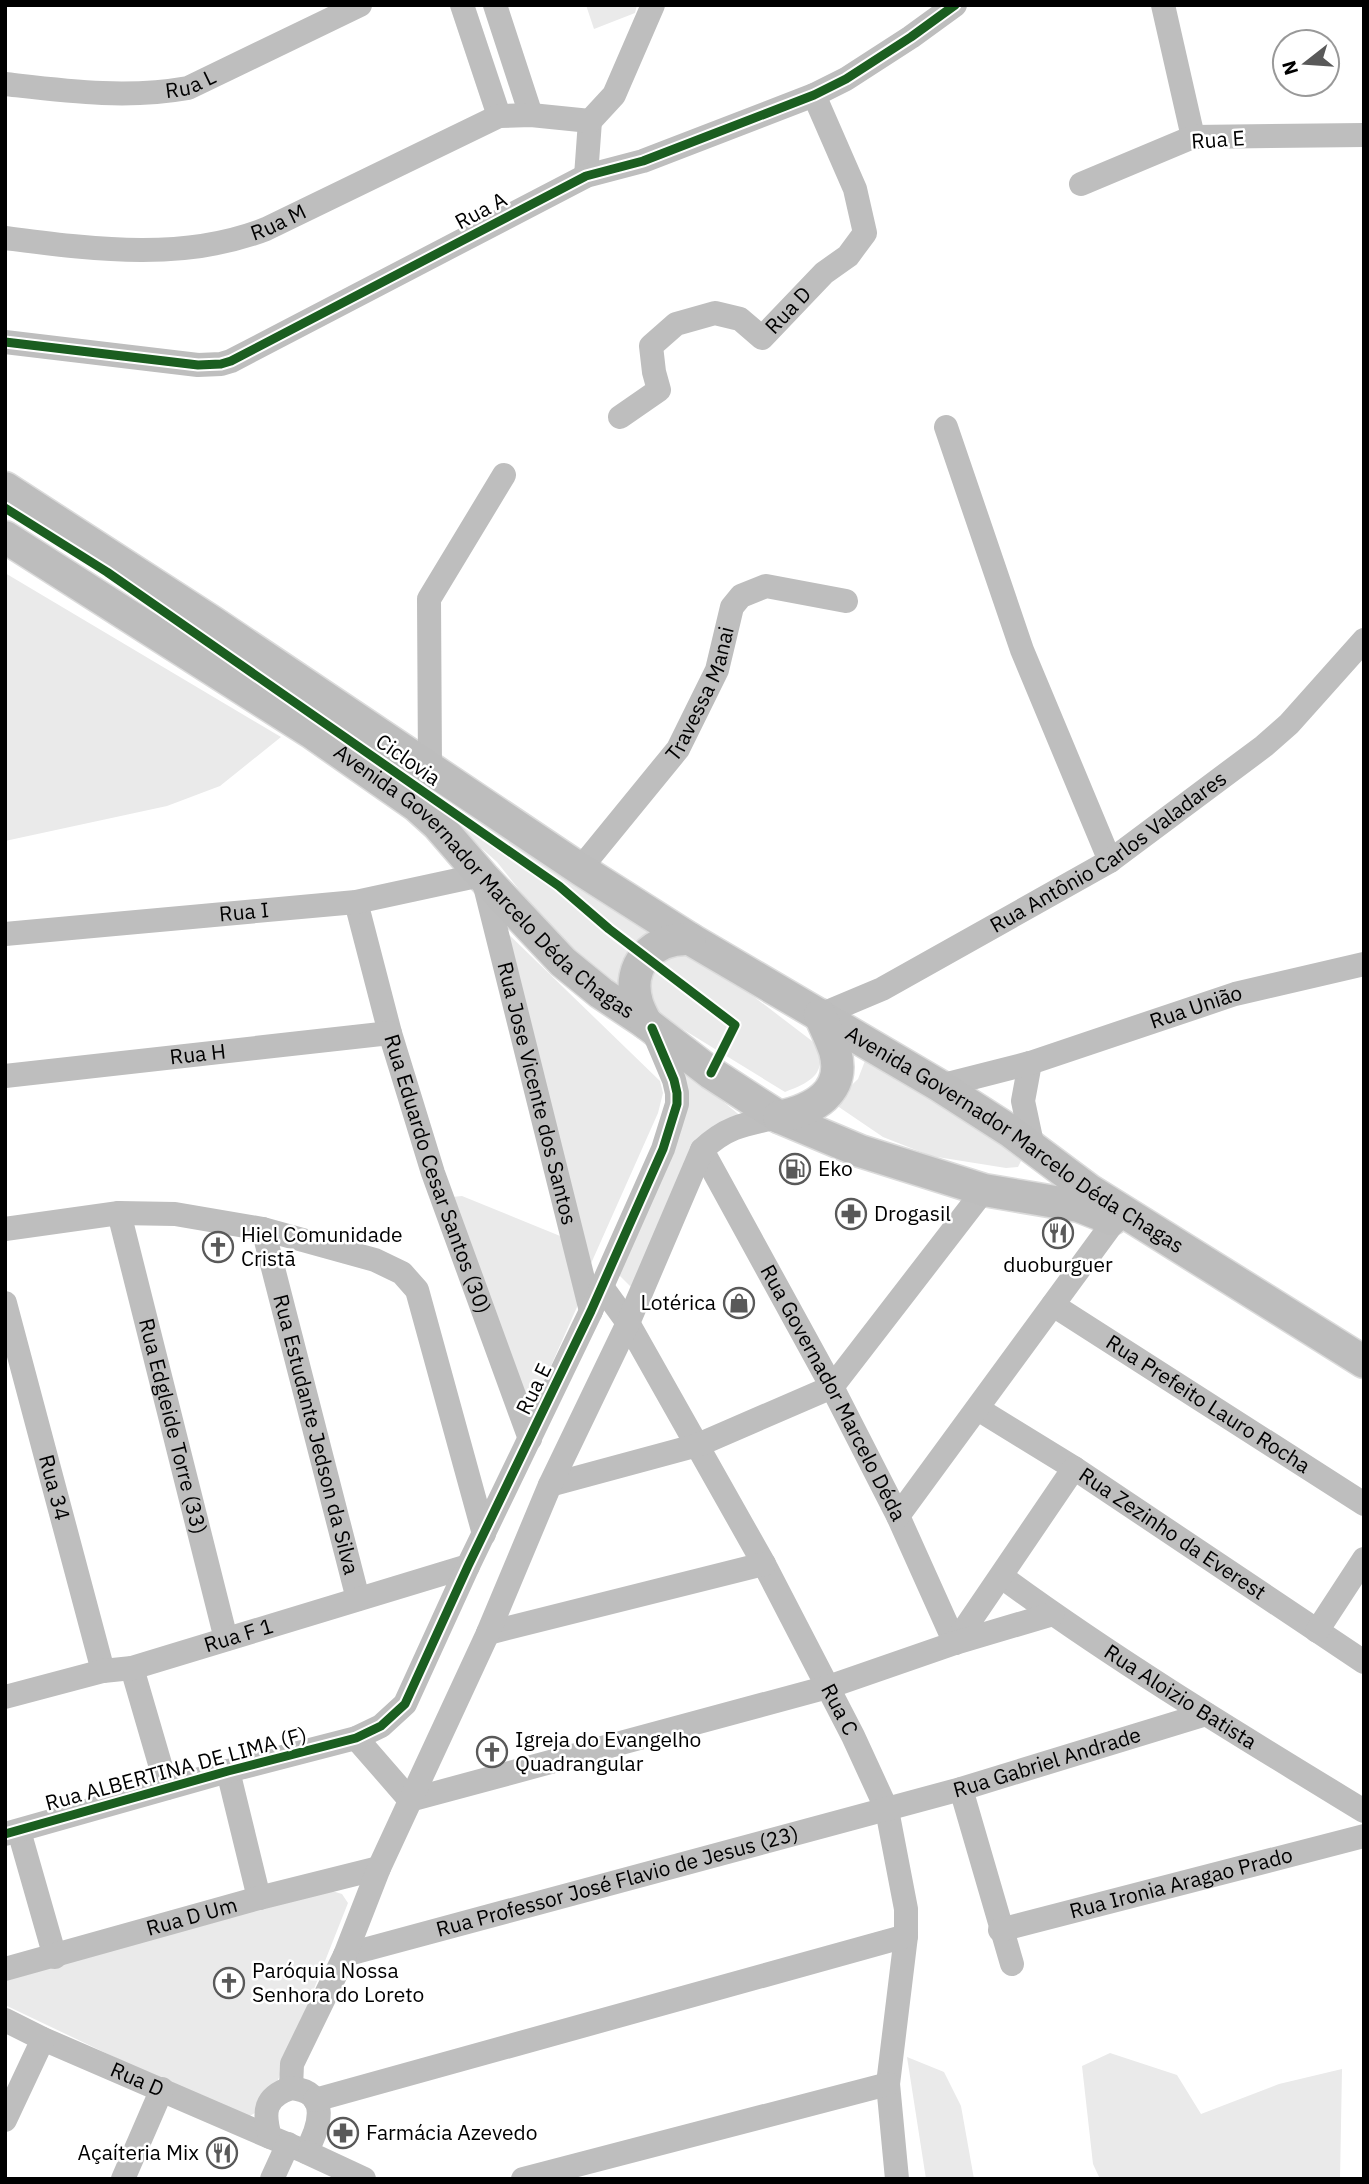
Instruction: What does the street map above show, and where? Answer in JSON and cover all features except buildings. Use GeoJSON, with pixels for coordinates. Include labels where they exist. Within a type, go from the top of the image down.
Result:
{"type":"FeatureCollection","features":[{"type":"Feature","properties":{"kind":"main road","name":"Avenida Governador Marcelo Déda Chagas"},"geometry":{"type":"LineString","coordinates":[[5,488],[580,869],[690,939],[940,1086],[1033,1148],[1089,1190],[1174,1244]]}},
{"type":"Feature","properties":{"kind":"main road","name":"Avenida Governador Marcelo Déda Chagas"},"geometry":{"type":"LineString","coordinates":[[5,537],[311,732],[417,806],[438,825],[482,876],[564,962],[601,993],[711,1073],[779,1117],[860,1151],[922,1168],[984,1190],[1079,1206],[1174,1244]]}},
{"type":"Feature","properties":{"kind":"main road"},"geometry":{"type":"LineString","coordinates":[[649,1026],[637,1002],[636,973],[644,957],[662,943],[675,939],[690,939]]}},
{"type":"Feature","properties":{"kind":"main road"},"geometry":{"type":"LineString","coordinates":[[779,1117],[816,1105],[827,1095],[834,1081],[836,1054],[820,1015]]}},
{"type":"Feature","properties":{"kind":"main road"},"geometry":{"type":"LineString","coordinates":[[922,1168],[973,1175],[1034,1178],[1038,1170],[1033,1148]]}},
{"type":"Feature","properties":{"kind":"main road"},"geometry":{"type":"LineString","coordinates":[[1174,1244],[1364,1362]]}},
{"type":"Feature","properties":{"kind":"street","name":"Rua L"},"geometry":{"type":"LineString","coordinates":[[5,84],[91,94],[157,93],[188,88],[212,78],[318,14],[360,5]]}},
{"type":"Feature","properties":{"kind":"street"},"geometry":{"type":"LineString","coordinates":[[462,5],[499,116]]}},
{"type":"Feature","properties":{"kind":"street"},"geometry":{"type":"LineString","coordinates":[[495,5],[531,115]]}},
{"type":"Feature","properties":{"kind":"street"},"geometry":{"type":"LineString","coordinates":[[586,176],[590,121],[614,95],[653,5]]}},
{"type":"Feature","properties":{"kind":"street","name":"Rua A"},"geometry":{"type":"LineString","coordinates":[[5,342],[198,365],[221,364],[586,176],[643,161],[814,95],[846,79],[955,5]]}},
{"type":"Feature","properties":{"kind":"street"},"geometry":{"type":"LineString","coordinates":[[1163,5],[1193,137]]}},
{"type":"Feature","properties":{"kind":"street","name":"Rua D"},"geometry":{"type":"LineString","coordinates":[[620,417],[659,390],[651,346],[676,324],[715,313],[740,319],[762,338],[824,273],[848,256],[865,233],[855,188],[814,95]]}},
{"type":"Feature","properties":{"kind":"street","name":"Rua M"},"geometry":{"type":"LineString","coordinates":[[5,238],[92,249],[163,250],[208,246],[265,229],[499,116],[531,115],[590,121]]}},
{"type":"Feature","properties":{"kind":"street","name":"Rua E"},"geometry":{"type":"LineString","coordinates":[[1082,184],[1193,137],[1364,135]]}},
{"type":"Feature","properties":{"kind":"street"},"geometry":{"type":"LineString","coordinates":[[946,427],[1022,650],[1110,861]]}},
{"type":"Feature","properties":{"kind":"street"},"geometry":{"type":"LineString","coordinates":[[430,768],[429,599],[504,475]]}},
{"type":"Feature","properties":{"kind":"street","name":"Travessa Manai"},"geometry":{"type":"LineString","coordinates":[[580,869],[678,749],[717,670],[732,607],[741,596],[766,586],[846,601]]}},
{"type":"Feature","properties":{"kind":"street","name":"Rua Antônio Carlos Valadares"},"geometry":{"type":"LineString","coordinates":[[820,1015],[883,989],[1110,861],[1264,746],[1289,724],[1364,640]]}},
{"type":"Feature","properties":{"kind":"street","name":"Rua I"},"geometry":{"type":"LineString","coordinates":[[5,934],[356,902],[482,876]]}},
{"type":"Feature","properties":{"kind":"street","name":"Rua Jose Vicente dos Santos"},"geometry":{"type":"LineString","coordinates":[[482,876],[591,1311]]}},
{"type":"Feature","properties":{"kind":"street","name":"Rua Eduardo Cesar Santos (30)"},"geometry":{"type":"LineString","coordinates":[[356,902],[390,1034],[433,1173],[530,1439]]}},
{"type":"Feature","properties":{"kind":"street","name":"Rua União"},"geometry":{"type":"LineString","coordinates":[[940,1086],[1030,1063],[1236,994],[1364,964]]}},
{"type":"Feature","properties":{"kind":"street","name":"Rua E"},"geometry":{"type":"LineString","coordinates":[[356,1738],[382,1727],[405,1704],[591,1311],[663,1149],[677,1104],[674,1080],[649,1026]]}},
{"type":"Feature","properties":{"kind":"street","name":"Rua H"},"geometry":{"type":"LineString","coordinates":[[5,1076],[390,1034]]}},
{"type":"Feature","properties":{"kind":"street"},"geometry":{"type":"LineString","coordinates":[[1030,1063],[1023,1101],[1033,1148]]}},
{"type":"Feature","properties":{"kind":"street"},"geometry":{"type":"LineString","coordinates":[[291,2088],[292,2064],[345,1955],[379,1868],[488,1633],[550,1485],[628,1323],[702,1150],[717,1135],[735,1126],[779,1117]]}},
{"type":"Feature","properties":{"kind":"street","name":"Rua Governador Marcelo Déda"},"geometry":{"type":"LineString","coordinates":[[702,1150],[832,1387],[898,1516],[955,1643]]}},
{"type":"Feature","properties":{"kind":"street"},"geometry":{"type":"LineString","coordinates":[[550,1485],[698,1446],[832,1387],[984,1190]]}},
{"type":"Feature","properties":{"kind":"street"},"geometry":{"type":"LineString","coordinates":[[5,1229],[119,1213],[175,1214],[263,1229],[375,1261],[402,1273],[417,1290],[484,1534]]}},
{"type":"Feature","properties":{"kind":"street","name":"Rua Edgleide Torre (33)"},"geometry":{"type":"LineString","coordinates":[[119,1213],[226,1639]]}},
{"type":"Feature","properties":{"kind":"street"},"geometry":{"type":"LineString","coordinates":[[898,1516],[1115,1220]]}},
{"type":"Feature","properties":{"kind":"street","name":"Rua Estudante Jedson da Silva"},"geometry":{"type":"LineString","coordinates":[[263,1229],[358,1599]]}},
{"type":"Feature","properties":{"kind":"street","name":"Rua C"},"geometry":{"type":"LineString","coordinates":[[602,1287],[628,1323],[764,1564],[828,1686],[887,1810],[905,1900],[906,1936],[888,2084],[897,2179]]}},
{"type":"Feature","properties":{"kind":"street","name":"Rua 34"},"geometry":{"type":"LineString","coordinates":[[5,1303],[103,1671]]}},
{"type":"Feature","properties":{"kind":"street","name":"Rua Prefeito Lauro Rocha"},"geometry":{"type":"LineString","coordinates":[[1053,1305],[1364,1504]]}},
{"type":"Feature","properties":{"kind":"street","name":"Rua Zezinho da Everest"},"geometry":{"type":"LineString","coordinates":[[978,1409],[1074,1468],[1364,1662]]}},
{"type":"Feature","properties":{"kind":"street"},"geometry":{"type":"LineString","coordinates":[[955,1643],[1074,1468]]}},
{"type":"Feature","properties":{"kind":"street"},"geometry":{"type":"LineString","coordinates":[[1317,1631],[1364,1559]]}},
{"type":"Feature","properties":{"kind":"street"},"geometry":{"type":"LineString","coordinates":[[488,1633],[764,1564]]}},
{"type":"Feature","properties":{"kind":"street","name":"Rua F 1"},"geometry":{"type":"LineString","coordinates":[[5,1697],[103,1671],[132,1668],[468,1566]]}},
{"type":"Feature","properties":{"kind":"street","name":"Rua Aloizio Batista"},"geometry":{"type":"LineString","coordinates":[[1002,1577],[1053,1614],[1206,1714],[1364,1811]]}},
{"type":"Feature","properties":{"kind":"street"},"geometry":{"type":"LineString","coordinates":[[410,1800],[828,1686],[955,1643],[1053,1614]]}},
{"type":"Feature","properties":{"kind":"street"},"geometry":{"type":"LineString","coordinates":[[132,1668],[167,1788]]}},
{"type":"Feature","properties":{"kind":"street","name":"Rua Gabriel Andrade"},"geometry":{"type":"LineString","coordinates":[[887,1810],[1206,1714]]}},
{"type":"Feature","properties":{"kind":"street"},"geometry":{"type":"LineString","coordinates":[[356,1738],[410,1800]]}},
{"type":"Feature","properties":{"kind":"street","name":"Rua ALBERTINA DE LIMA (F)"},"geometry":{"type":"LineString","coordinates":[[12,1833],[228,1771],[356,1738]]}},
{"type":"Feature","properties":{"kind":"street"},"geometry":{"type":"LineString","coordinates":[[228,1771],[258,1898]]}},
{"type":"Feature","properties":{"kind":"street"},"geometry":{"type":"LineString","coordinates":[[961,1789],[1012,1964]]}},
{"type":"Feature","properties":{"kind":"street","name":"Rua Professor José Flavio de Jesus (23)"},"geometry":{"type":"LineString","coordinates":[[345,1955],[887,1810]]}},
{"type":"Feature","properties":{"kind":"street"},"geometry":{"type":"LineString","coordinates":[[12,1833],[54,1956]]}},
{"type":"Feature","properties":{"kind":"street","name":"Rua Ironia Aragao Prado"},"geometry":{"type":"LineString","coordinates":[[1000,1930],[1364,1836]]}},
{"type":"Feature","properties":{"kind":"street","name":"Rua D Um"},"geometry":{"type":"LineString","coordinates":[[5,1969],[258,1898],[379,1868]]}},
{"type":"Feature","properties":{"kind":"street"},"geometry":{"type":"LineString","coordinates":[[315,2100],[906,1936]]}},
{"type":"Feature","properties":{"kind":"street","name":"Rua D"},"geometry":{"type":"LineString","coordinates":[[5,2020],[364,2179]]}},
{"type":"Feature","properties":{"kind":"street"},"geometry":{"type":"LineString","coordinates":[[5,2120],[43,2039]]}},
{"type":"Feature","properties":{"kind":"street"},"geometry":{"type":"LineString","coordinates":[[523,2179],[888,2084]]}},
{"type":"Feature","properties":{"kind":"street"},"geometry":{"type":"LineString","coordinates":[[123,2179],[162,2089]]}},
{"type":"Feature","properties":{"kind":"street"},"geometry":{"type":"LineString","coordinates":[[272,2179],[288,2144],[317,2132],[320,2113],[315,2100],[301,2089],[280,2091],[266,2109],[265,2119],[288,2144]]}},
{"type":"Feature","properties":{"kind":"shaded area"},"geometry":{"type":"Polygon","coordinates":[[[586,5],[637,5],[635,13],[594,29],[586,5]]]}},
{"type":"Feature","properties":{"kind":"shaded area"},"geometry":{"type":"Polygon","coordinates":[[[5,573],[281,737],[220,786],[167,806],[5,841],[5,573]]]}},
{"type":"Feature","properties":{"kind":"shaded area"},"geometry":{"type":"Polygon","coordinates":[[[469,805],[659,933],[629,999],[604,981],[548,926],[497,862],[460,829],[469,805]]]}},
{"type":"Feature","properties":{"kind":"shaded area"},"geometry":{"type":"Polygon","coordinates":[[[500,926],[660,1081],[663,1093],[658,1113],[589,1268],[500,926]]]}},
{"type":"Feature","properties":{"kind":"shaded area"},"geometry":{"type":"Polygon","coordinates":[[[681,950],[753,996],[816,1044],[820,1063],[814,1076],[785,1092],[653,1011],[646,1000],[655,955],[681,950]]]}},
{"type":"Feature","properties":{"kind":"shaded area"},"geometry":{"type":"Polygon","coordinates":[[[868,1053],[1021,1149],[1022,1159],[1018,1167],[1006,1168],[931,1156],[883,1137],[833,1103],[858,1079],[868,1053]]]}},
{"type":"Feature","properties":{"kind":"shaded area"},"geometry":{"type":"Polygon","coordinates":[[[668,1056],[743,1118],[730,1120],[633,1289],[617,1273],[683,1117],[668,1056]]]}},
{"type":"Feature","properties":{"kind":"shaded area"},"geometry":{"type":"Polygon","coordinates":[[[462,1196],[565,1238],[581,1298],[530,1413],[452,1197],[462,1196]]]}},
{"type":"Feature","properties":{"kind":"shaded area"},"geometry":{"type":"Polygon","coordinates":[[[329,1890],[342,1894],[348,1903],[272,2095],[257,2112],[244,2119],[5,2005],[5,1975],[329,1890]]]}},
{"type":"Feature","properties":{"kind":"shaded area"},"geometry":{"type":"Polygon","coordinates":[[[1110,2053],[1177,2075],[1201,2114],[1279,2084],[1342,2069],[1340,2179],[1100,2179],[1093,2164],[1082,2066],[1110,2053]]]}},
{"type":"Feature","properties":{"kind":"shaded area"},"geometry":{"type":"Polygon","coordinates":[[[907,2057],[944,2072],[961,2106],[974,2179],[926,2179],[907,2057]]]}},
{"type":"Feature","properties":{"kind":"cycle path"},"geometry":{"type":"LineString","coordinates":[[5,342],[198,365],[231,361],[586,176],[643,161],[814,95],[846,79],[955,5]]}},
{"type":"Feature","properties":{"kind":"cycle path","name":"Ciclovia"},"geometry":{"type":"LineString","coordinates":[[5,508],[107,572],[559,886],[609,929],[735,1025],[711,1073]]}},
{"type":"Feature","properties":{"kind":"cycle path"},"geometry":{"type":"LineString","coordinates":[[5,1834],[356,1738],[381,1726],[405,1704],[591,1311],[663,1149],[677,1104],[677,1093],[652,1028]]}},
{"type":"Feature","properties":{"kind":"place","name":"Eko"},"geometry":{"type":"Point","coordinates":[795,1169]}},
{"type":"Feature","properties":{"kind":"place","name":"Drogasil"},"geometry":{"type":"Point","coordinates":[851,1214]}},
{"type":"Feature","properties":{"kind":"place","name":"duoburguer"},"geometry":{"type":"Point","coordinates":[1058,1233]}},
{"type":"Feature","properties":{"kind":"place","name":"Hiel Comunidade Cristã"},"geometry":{"type":"Point","coordinates":[218,1247]}},
{"type":"Feature","properties":{"kind":"place","name":"Lotérica"},"geometry":{"type":"Point","coordinates":[739,1303]}},
{"type":"Feature","properties":{"kind":"place","name":"Igreja do Evangelho Quadrangular"},"geometry":{"type":"Point","coordinates":[492,1752]}},
{"type":"Feature","properties":{"kind":"place","name":"Paróquia Nossa Senhora do Loreto"},"geometry":{"type":"Point","coordinates":[229,1983]}},
{"type":"Feature","properties":{"kind":"place","name":"Farmácia Azevedo"},"geometry":{"type":"Point","coordinates":[343,2133]}},
{"type":"Feature","properties":{"kind":"place","name":"Açaíteria Mix"},"geometry":{"type":"Point","coordinates":[222,2153]}}]}
